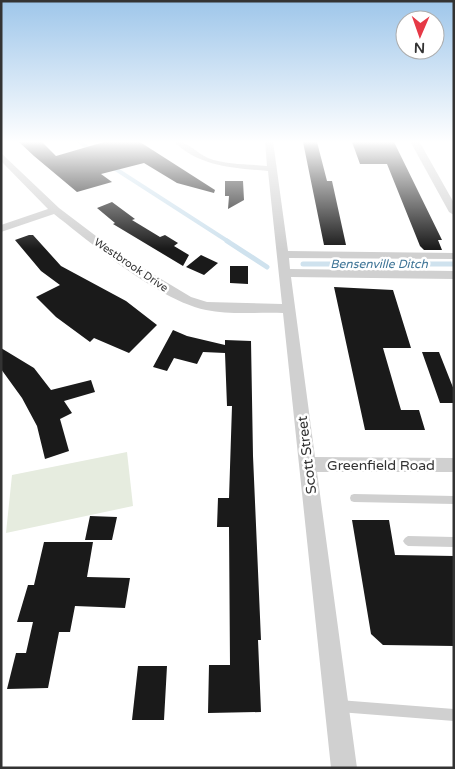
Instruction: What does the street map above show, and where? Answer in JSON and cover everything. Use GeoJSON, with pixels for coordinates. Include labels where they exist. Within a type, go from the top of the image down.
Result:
{"type":"FeatureCollection","features":[{"type":"Feature","properties":{"kind":"street","name":"Westbrook Drive"},"geometry":{"type":"LineString","coordinates":[[22,177],[55,210],[117,257],[186,300],[207,306],[289,309]]}},
{"type":"Feature","properties":{"kind":"street","name":"Scott Street"},"geometry":{"type":"LineString","coordinates":[[274,177],[344,768]]}},
{"type":"Feature","properties":{"kind":"street"},"geometry":{"type":"LineString","coordinates":[[434,177],[454,212]]}},
{"type":"Feature","properties":{"kind":"street"},"geometry":{"type":"LineString","coordinates":[[1,229],[55,210]]}},
{"type":"Feature","properties":{"kind":"street"},"geometry":{"type":"LineString","coordinates":[[283,254],[454,256]]}},
{"type":"Feature","properties":{"kind":"street"},"geometry":{"type":"LineString","coordinates":[[285,273],[454,275]]}},
{"type":"Feature","properties":{"kind":"street","name":"Greenfield Road"},"geometry":{"type":"LineString","coordinates":[[308,464],[454,465]]}},
{"type":"Feature","properties":{"kind":"lane"},"geometry":{"type":"LineString","coordinates":[[354,498],[454,500]]}},
{"type":"Feature","properties":{"kind":"lane"},"geometry":{"type":"LineString","coordinates":[[408,541],[454,542]]}},
{"type":"Feature","properties":{"kind":"lane"},"geometry":{"type":"LineString","coordinates":[[337,706],[454,715]]}},
{"type":"Feature","properties":{"kind":"shaded area"},"geometry":{"type":"Polygon","coordinates":[[[127,452],[133,506],[6,533],[12,475],[127,452]]]}},
{"type":"Feature","properties":{"kind":"building"},"geometry":{"type":"Polygon","coordinates":[[[59,177],[105,177],[112,182],[77,192],[59,177]]]}},
{"type":"Feature","properties":{"kind":"building"},"geometry":{"type":"Polygon","coordinates":[[[167,177],[195,177],[215,190],[214,193],[177,183],[167,177]]]}},
{"type":"Feature","properties":{"kind":"building"},"geometry":{"type":"Polygon","coordinates":[[[310,177],[326,177],[327,181],[332,181],[346,245],[324,245],[310,177]]]}},
{"type":"Feature","properties":{"kind":"building"},"geometry":{"type":"Polygon","coordinates":[[[392,177],[411,177],[442,240],[438,240],[442,250],[424,250],[420,246],[392,177]]]}},
{"type":"Feature","properties":{"kind":"building"},"geometry":{"type":"Polygon","coordinates":[[[225,181],[243,181],[244,200],[228,209],[229,196],[225,196],[225,181]]]}},
{"type":"Feature","properties":{"kind":"building"},"geometry":{"type":"Polygon","coordinates":[[[112,202],[135,219],[132,220],[160,237],[165,235],[178,243],[174,246],[189,255],[183,266],[113,224],[115,223],[97,208],[112,202]]]}},
{"type":"Feature","properties":{"kind":"building"},"geometry":{"type":"Polygon","coordinates":[[[33,235],[61,266],[126,301],[157,325],[129,353],[94,338],[90,342],[56,317],[36,297],[60,285],[41,271],[15,240],[33,235]]]}},
{"type":"Feature","properties":{"kind":"building"},"geometry":{"type":"Polygon","coordinates":[[[201,255],[218,263],[204,275],[186,267],[201,255]]]}},
{"type":"Feature","properties":{"kind":"building"},"geometry":{"type":"Polygon","coordinates":[[[230,266],[248,266],[248,284],[230,283],[230,266]]]}},
{"type":"Feature","properties":{"kind":"building"},"geometry":{"type":"Polygon","coordinates":[[[334,287],[393,290],[411,348],[383,348],[401,410],[419,410],[425,430],[365,430],[334,287]]]}},
{"type":"Feature","properties":{"kind":"building"},"geometry":{"type":"Polygon","coordinates":[[[173,330],[187,336],[225,345],[225,340],[251,341],[253,456],[261,640],[258,640],[261,712],[208,713],[209,665],[230,665],[229,527],[217,527],[218,498],[229,498],[232,406],[227,406],[225,353],[203,352],[197,364],[174,358],[167,371],[153,367],[173,330]]]}},
{"type":"Feature","properties":{"kind":"building"},"geometry":{"type":"Polygon","coordinates":[[[1,348],[34,368],[51,390],[91,380],[95,392],[64,401],[72,413],[60,419],[69,451],[45,459],[37,426],[22,398],[1,369],[1,348]]]}},
{"type":"Feature","properties":{"kind":"building"},"geometry":{"type":"Polygon","coordinates":[[[422,352],[439,352],[454,390],[454,403],[440,403],[422,352]]]}},
{"type":"Feature","properties":{"kind":"building"},"geometry":{"type":"Polygon","coordinates":[[[90,516],[117,517],[112,540],[85,540],[90,516]]]}},
{"type":"Feature","properties":{"kind":"building"},"geometry":{"type":"Polygon","coordinates":[[[352,520],[389,520],[395,555],[454,556],[454,646],[383,645],[371,634],[352,520]]]}},
{"type":"Feature","properties":{"kind":"building"},"geometry":{"type":"Polygon","coordinates":[[[44,542],[93,542],[87,577],[130,578],[125,608],[75,606],[70,632],[59,632],[48,688],[7,689],[16,653],[26,653],[33,622],[17,622],[28,585],[34,585],[44,542]]]}},
{"type":"Feature","properties":{"kind":"building"},"geometry":{"type":"Polygon","coordinates":[[[138,666],[167,666],[164,720],[132,720],[138,666]]]}},
{"type":"Feature","properties":{"kind":"waterway","name":"Bensenville Ditch"},"geometry":{"type":"LineString","coordinates":[[128,177],[229,242]]}},
{"type":"Feature","properties":{"kind":"waterway","name":"Bensenville Ditch"},"geometry":{"type":"LineString","coordinates":[[227,241],[267,267]]}},
{"type":"Feature","properties":{"kind":"waterway","name":"Bensenville Ditch"},"geometry":{"type":"LineString","coordinates":[[303,264],[454,264]]}}]}
